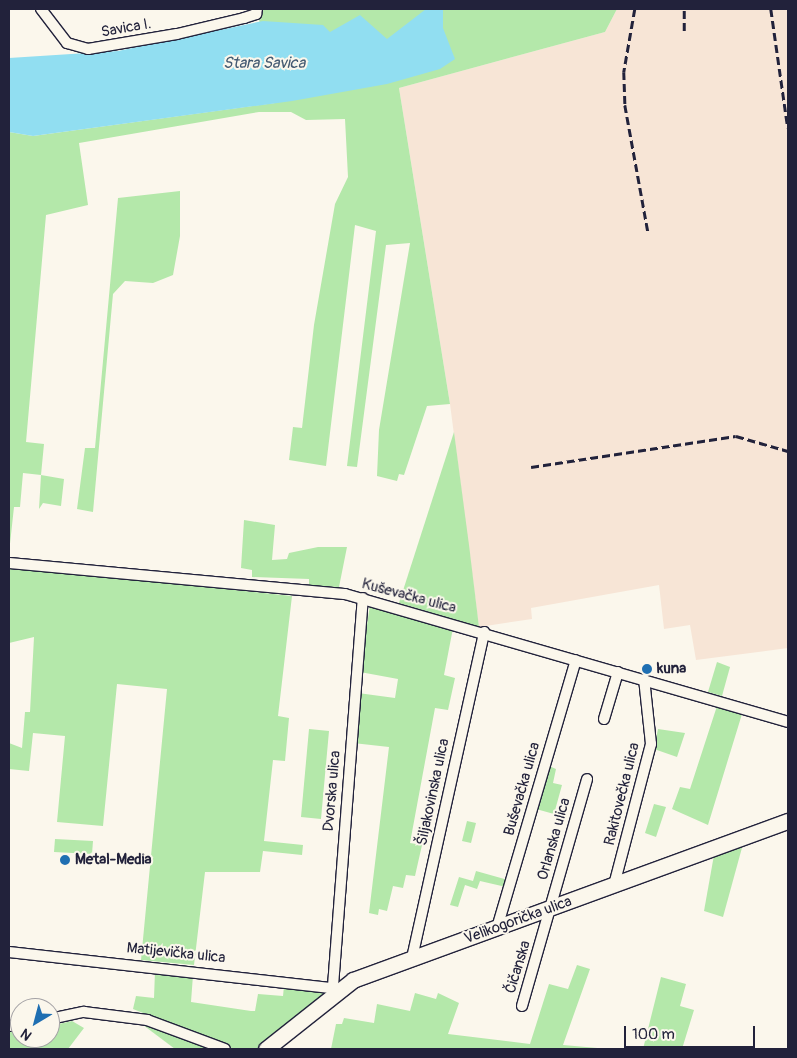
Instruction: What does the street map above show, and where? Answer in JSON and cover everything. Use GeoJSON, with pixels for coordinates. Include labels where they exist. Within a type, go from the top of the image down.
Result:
{"type":"FeatureCollection","features":[{"type":"Feature","properties":{"kind":"street","name":"Savica I."},"geometry":{"type":"LineString","coordinates":[[41,9],[67,43],[88,49],[186,32],[244,18],[256,14],[257,9]]}},
{"type":"Feature","properties":{"kind":"street","name":"Kuševačka ulica"},"geometry":{"type":"LineString","coordinates":[[9,563],[363,598],[788,722]]}},
{"type":"Feature","properties":{"kind":"street","name":"Dvorska ulica"},"geometry":{"type":"LineString","coordinates":[[335,988],[363,598]]}},
{"type":"Feature","properties":{"kind":"street","name":"Šiljakovinska ulica"},"geometry":{"type":"LineString","coordinates":[[412,958],[484,632]]}},
{"type":"Feature","properties":{"kind":"street","name":"Buševačka ulica"},"geometry":{"type":"LineString","coordinates":[[497,928],[576,660]]}},
{"type":"Feature","properties":{"kind":"street"},"geometry":{"type":"LineString","coordinates":[[604,719],[618,672]]}},
{"type":"Feature","properties":{"kind":"street","name":"Rakitovečka ulica"},"geometry":{"type":"LineString","coordinates":[[614,885],[650,744],[644,679]]}},
{"type":"Feature","properties":{"kind":"street","name":"Orlanska ulica"},"geometry":{"type":"LineString","coordinates":[[549,908],[587,779]]}},
{"type":"Feature","properties":{"kind":"street","name":"Velikogorička ulica"},"geometry":{"type":"LineString","coordinates":[[266,1049],[335,988],[412,958],[788,821]]}},
{"type":"Feature","properties":{"kind":"street","name":"Čičanska"},"geometry":{"type":"LineString","coordinates":[[522,1006],[549,908]]}},
{"type":"Feature","properties":{"kind":"street","name":"Matijevička ulica"},"geometry":{"type":"LineString","coordinates":[[9,952],[335,988]]}},
{"type":"Feature","properties":{"kind":"street"},"geometry":{"type":"LineString","coordinates":[[60,1017],[84,1012],[138,1018],[225,1049]]}},
{"type":"Feature","properties":{"kind":"shaded area"},"geometry":{"type":"Polygon","coordinates":[[[617,9],[788,9],[788,648],[696,660],[690,625],[664,629],[659,585],[531,608],[532,619],[479,627],[450,404],[399,88],[605,32],[617,9]]]}},
{"type":"Feature","properties":{"kind":"green space"},"geometry":{"type":"Polygon","coordinates":[[[257,9],[617,9],[605,32],[399,88],[450,404],[427,406],[404,475],[399,474],[397,481],[377,476],[379,430],[410,243],[386,245],[357,467],[347,466],[376,231],[355,225],[326,466],[289,460],[293,427],[302,428],[314,325],[335,204],[348,177],[345,119],[306,120],[291,112],[259,112],[79,143],[88,205],[46,215],[26,442],[44,444],[41,475],[23,473],[20,507],[14,507],[9,553],[9,132],[33,136],[275,103],[257,9]]]}},
{"type":"Feature","properties":{"kind":"green space"},"geometry":{"type":"Polygon","coordinates":[[[180,191],[180,236],[173,275],[153,283],[125,281],[113,294],[93,512],[77,509],[85,448],[95,448],[118,198],[180,191]]]}},
{"type":"Feature","properties":{"kind":"green space"},"geometry":{"type":"Polygon","coordinates":[[[454,432],[469,545],[479,627],[399,603],[454,432]]]}},
{"type":"Feature","properties":{"kind":"green space"},"geometry":{"type":"Polygon","coordinates":[[[41,475],[64,479],[61,506],[43,503],[39,509],[41,475]]]}},
{"type":"Feature","properties":{"kind":"green space"},"geometry":{"type":"Polygon","coordinates":[[[244,520],[275,525],[272,560],[287,559],[289,553],[318,547],[347,547],[339,587],[309,586],[309,579],[252,577],[252,570],[241,568],[244,520]]]}},
{"type":"Feature","properties":{"kind":"green space"},"geometry":{"type":"Polygon","coordinates":[[[9,566],[292,596],[278,716],[289,718],[285,761],[273,760],[264,841],[303,845],[302,855],[263,851],[260,872],[205,872],[194,965],[141,960],[167,689],[117,684],[103,826],[57,822],[65,736],[33,733],[29,771],[9,769],[9,743],[22,748],[25,712],[30,712],[34,637],[9,643],[9,566]]]}},
{"type":"Feature","properties":{"kind":"green space"},"geometry":{"type":"Polygon","coordinates":[[[370,605],[453,628],[444,675],[455,678],[448,710],[435,708],[410,843],[422,845],[415,876],[406,875],[403,888],[393,886],[387,911],[379,909],[378,915],[369,913],[389,747],[353,743],[358,693],[395,698],[398,679],[360,672],[370,605]]]}},
{"type":"Feature","properties":{"kind":"green space"},"geometry":{"type":"Polygon","coordinates":[[[717,662],[730,667],[722,696],[708,692],[717,662]]]}},
{"type":"Feature","properties":{"kind":"green space"},"geometry":{"type":"Polygon","coordinates":[[[717,706],[742,714],[708,825],[672,809],[680,787],[690,789],[717,706]]]}},
{"type":"Feature","properties":{"kind":"green space"},"geometry":{"type":"Polygon","coordinates":[[[309,729],[329,731],[321,819],[301,817],[309,729]]]}},
{"type":"Feature","properties":{"kind":"green space"},"geometry":{"type":"Polygon","coordinates":[[[658,729],[685,733],[677,757],[654,749],[658,729]]]}},
{"type":"Feature","properties":{"kind":"green space"},"geometry":{"type":"Polygon","coordinates":[[[549,766],[556,769],[553,783],[562,785],[554,814],[536,809],[549,766]]]}},
{"type":"Feature","properties":{"kind":"green space"},"geometry":{"type":"Polygon","coordinates":[[[654,804],[666,807],[656,837],[645,833],[654,804]]]}},
{"type":"Feature","properties":{"kind":"green space"},"geometry":{"type":"Polygon","coordinates":[[[467,821],[476,823],[471,843],[462,841],[467,821]]]}},
{"type":"Feature","properties":{"kind":"green space"},"geometry":{"type":"Polygon","coordinates":[[[55,839],[93,841],[92,854],[54,852],[55,839]]]}},
{"type":"Feature","properties":{"kind":"green space"},"geometry":{"type":"Polygon","coordinates":[[[743,844],[723,917],[704,911],[714,855],[743,844]]]}},
{"type":"Feature","properties":{"kind":"green space"},"geometry":{"type":"Polygon","coordinates":[[[476,871],[508,880],[506,887],[480,881],[477,889],[465,885],[458,907],[450,905],[459,877],[473,881],[476,871]]]}},
{"type":"Feature","properties":{"kind":"green space"},"geometry":{"type":"Polygon","coordinates":[[[577,965],[590,969],[563,1045],[609,1049],[331,1049],[336,1024],[342,1024],[344,1018],[374,1023],[377,1004],[410,1011],[415,993],[436,999],[438,993],[459,1003],[448,1034],[530,1044],[549,984],[568,989],[577,965]]]}},
{"type":"Feature","properties":{"kind":"green space"},"geometry":{"type":"Polygon","coordinates":[[[155,971],[193,975],[191,1002],[251,1011],[255,1011],[258,994],[283,996],[284,986],[329,993],[257,1049],[234,1049],[133,1009],[136,996],[154,998],[155,971]]]}},
{"type":"Feature","properties":{"kind":"green space"},"geometry":{"type":"Polygon","coordinates":[[[661,977],[686,984],[680,1006],[694,1010],[682,1049],[643,1049],[661,977]]]}},
{"type":"Feature","properties":{"kind":"green space"},"geometry":{"type":"Polygon","coordinates":[[[72,1021],[84,1028],[68,1049],[9,1049],[10,1031],[10,1048],[60,1048],[60,1024],[72,1021]]]}},
{"type":"Feature","properties":{"kind":"green space"},"geometry":{"type":"Polygon","coordinates":[[[143,1025],[188,1039],[213,1049],[175,1049],[143,1025]]]}},
{"type":"Feature","properties":{"kind":"water","name":"Stara Savica"},"geometry":{"type":"Polygon","coordinates":[[[426,9],[443,9],[443,28],[455,59],[440,69],[387,84],[292,101],[33,136],[9,132],[9,58],[118,51],[263,21],[323,25],[330,32],[360,15],[387,39],[426,9]]]}},
{"type":"Feature","properties":{"kind":"railway"},"geometry":{"type":"LineString","coordinates":[[635,9],[624,72],[625,105],[648,232]]}},
{"type":"Feature","properties":{"kind":"railway"},"geometry":{"type":"LineString","coordinates":[[684,9],[684,31]]}},
{"type":"Feature","properties":{"kind":"railway"},"geometry":{"type":"LineString","coordinates":[[771,9],[788,128]]}},
{"type":"Feature","properties":{"kind":"railway"},"geometry":{"type":"LineString","coordinates":[[531,467],[736,436],[788,451]]}},
{"type":"Feature","properties":{"kind":"place","name":"kuna"},"geometry":{"type":"Point","coordinates":[647,669]}},
{"type":"Feature","properties":{"kind":"place","name":"Metal-Media"},"geometry":{"type":"Point","coordinates":[65,860]}}]}
